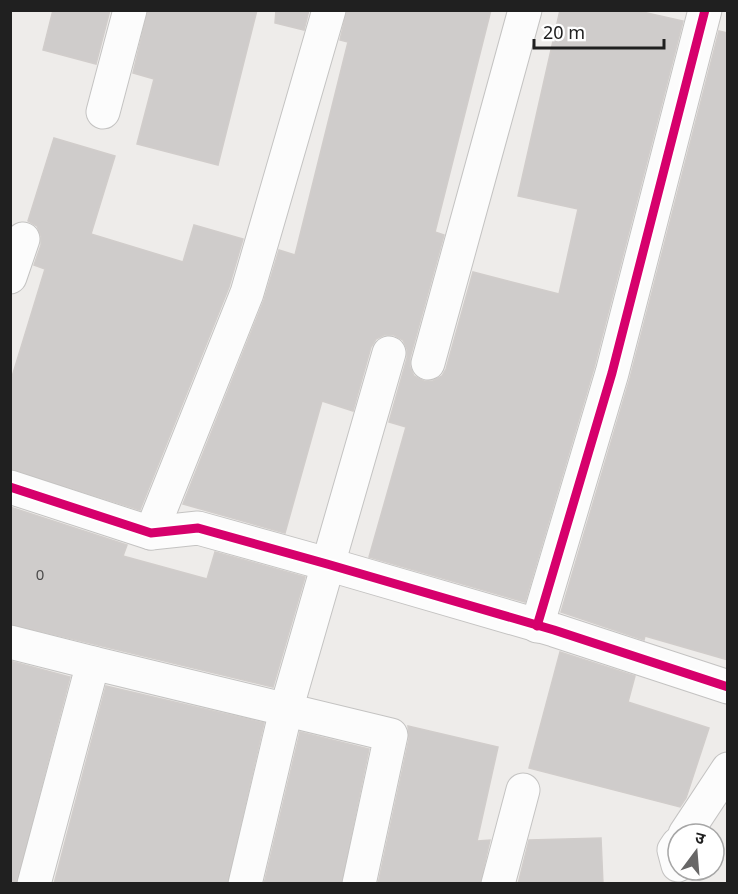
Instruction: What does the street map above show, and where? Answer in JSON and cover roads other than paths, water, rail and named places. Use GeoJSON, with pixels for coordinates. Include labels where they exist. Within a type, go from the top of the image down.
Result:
{"type":"FeatureCollection","features":[{"type":"Feature","properties":{"kind":"street"},"geometry":{"type":"LineString","coordinates":[[103,112],[130,10]]}},
{"type":"Feature","properties":{"kind":"street"},"geometry":{"type":"LineString","coordinates":[[151,533],[247,293],[329,10]]}},
{"type":"Feature","properties":{"kind":"street"},"geometry":{"type":"LineString","coordinates":[[428,363],[525,10]]}},
{"type":"Feature","properties":{"kind":"street"},"geometry":{"type":"LineString","coordinates":[[537,626],[612,373],[705,10]]}},
{"type":"Feature","properties":{"kind":"street"},"geometry":{"type":"LineString","coordinates":[[10,277],[22,239]]}},
{"type":"Feature","properties":{"kind":"street"},"geometry":{"type":"LineString","coordinates":[[245,884],[286,710],[389,353]]}},
{"type":"Feature","properties":{"kind":"street"},"geometry":{"type":"LineString","coordinates":[[10,487],[151,533],[198,528],[537,626],[728,687]]}},
{"type":"Feature","properties":{"kind":"street"},"geometry":{"type":"LineString","coordinates":[[10,642],[391,735],[359,884]]}},
{"type":"Feature","properties":{"kind":"street"},"geometry":{"type":"LineString","coordinates":[[34,884],[93,663]]}},
{"type":"Feature","properties":{"kind":"street"},"geometry":{"type":"LineString","coordinates":[[693,822],[728,769]]}},
{"type":"Feature","properties":{"kind":"street"},"geometry":{"type":"LineString","coordinates":[[498,884],[523,790]]}}]}
